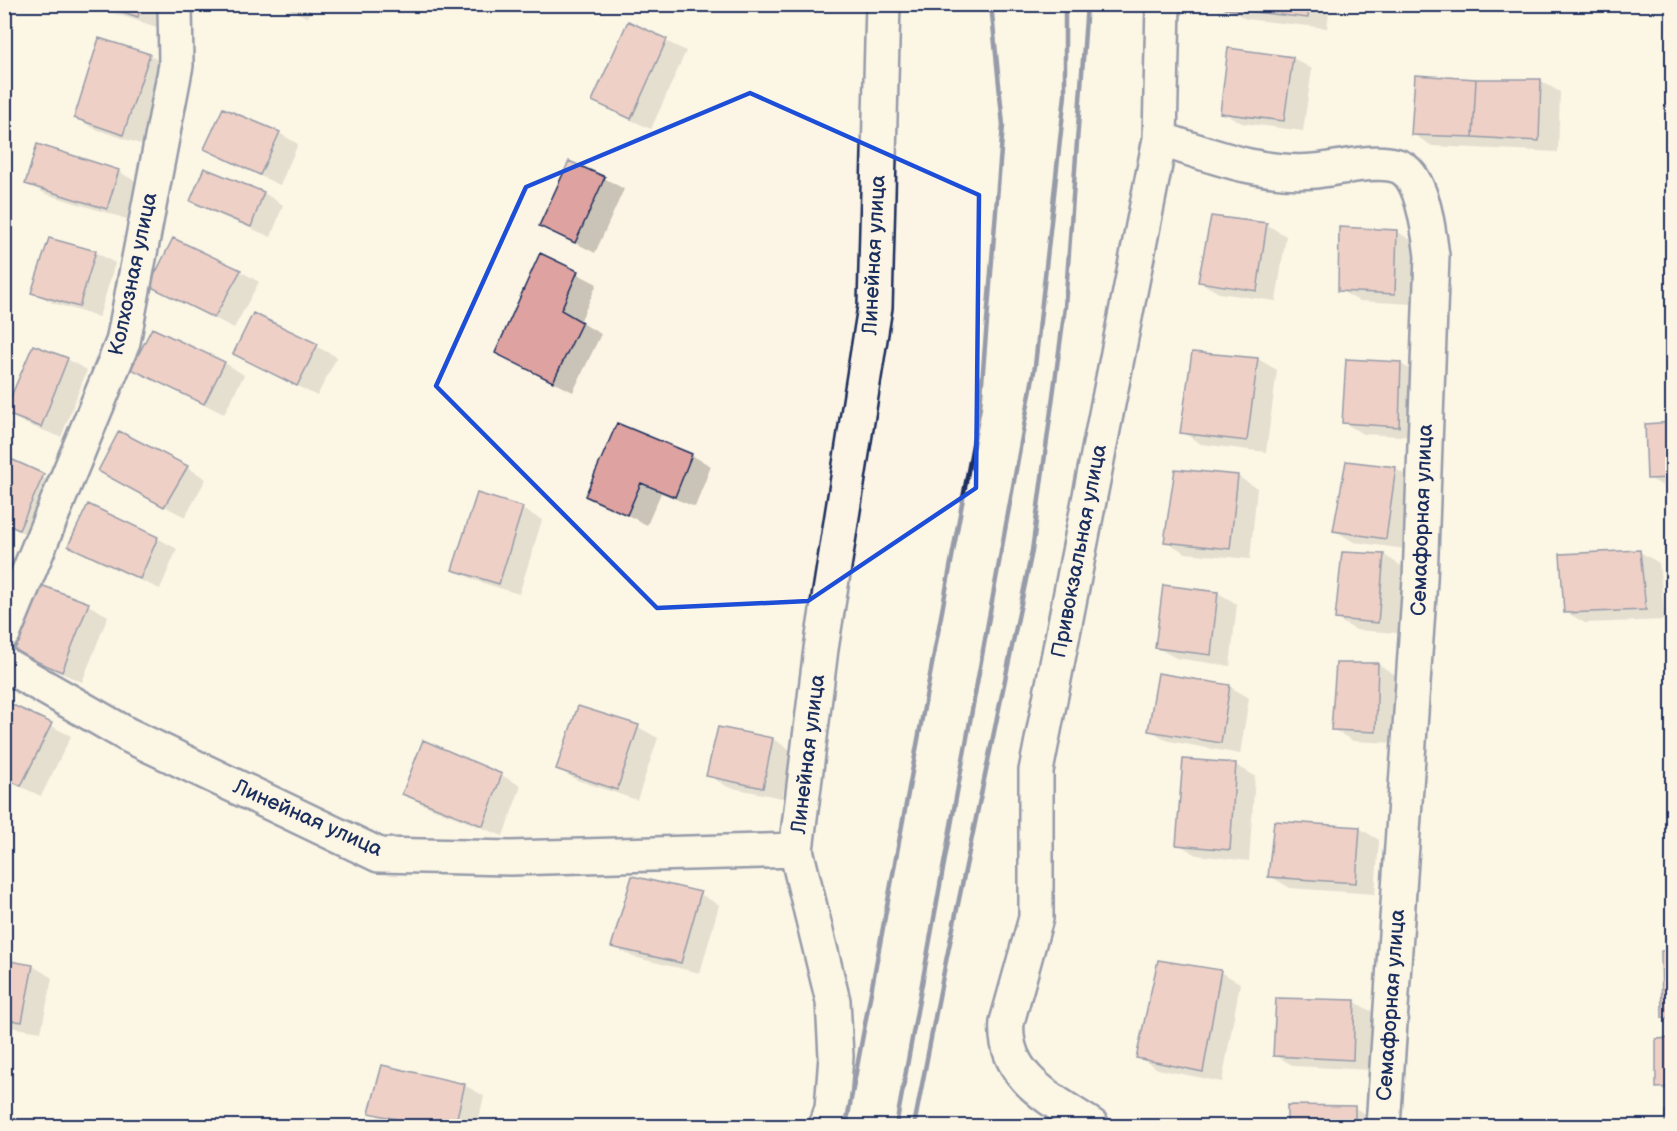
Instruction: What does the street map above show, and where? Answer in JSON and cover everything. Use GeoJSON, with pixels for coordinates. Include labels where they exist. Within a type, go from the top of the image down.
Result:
{"type":"FeatureCollection","features":[{"type":"Feature","properties":{"kind":"street","name":"Колхозная улица"},"geometry":{"type":"LineString","coordinates":[[4,632],[123,342],[176,66],[175,4]]}},
{"type":"Feature","properties":{"kind":"street","name":"Линейная улица"},"geometry":{"type":"LineString","coordinates":[[4,664],[128,735],[379,855],[510,858],[796,850],[821,649],[875,307],[884,4]]}},
{"type":"Feature","properties":{"kind":"street","name":"Привокзальная улица"},"geometry":{"type":"LineString","coordinates":[[1092,1126],[1036,1089],[1024,1077],[1010,1050],[1006,1036],[1007,1022],[1036,918],[1036,771],[1160,139],[1163,4]]}},
{"type":"Feature","properties":{"kind":"street","name":"Семафорная улица"},"geometry":{"type":"LineString","coordinates":[[1160,139],[1252,167],[1280,171],[1313,172],[1390,162],[1405,170],[1415,185],[1429,231],[1432,256],[1420,580],[1383,1126]]}},
{"type":"Feature","properties":{"kind":"street"},"geometry":{"type":"LineString","coordinates":[[796,850],[833,1001],[836,1056],[832,1109],[826,1126]]}},
{"type":"Feature","properties":{"kind":"highlighted area"},"geometry":{"type":"Polygon","coordinates":[[[750,93],[979,195],[976,488],[808,601],[657,608],[436,386],[526,187],[750,93]]]}},
{"type":"Feature","properties":{"kind":"building"},"geometry":{"type":"Polygon","coordinates":[[[98,4],[141,4],[138,17],[98,4]]]}},
{"type":"Feature","properties":{"kind":"building"},"geometry":{"type":"Polygon","coordinates":[[[1225,4],[1309,4],[1308,18],[1225,9],[1225,4]]]}},
{"type":"Feature","properties":{"kind":"building"},"geometry":{"type":"Polygon","coordinates":[[[628,21],[667,39],[631,119],[592,101],[628,21]]]}},
{"type":"Feature","properties":{"kind":"building"},"geometry":{"type":"Polygon","coordinates":[[[99,38],[150,54],[123,135],[74,118],[99,38]]]}},
{"type":"Feature","properties":{"kind":"building"},"geometry":{"type":"Polygon","coordinates":[[[1228,48],[1293,57],[1284,121],[1220,113],[1228,48]]]}},
{"type":"Feature","properties":{"kind":"building"},"geometry":{"type":"Polygon","coordinates":[[[1415,75],[1476,79],[1473,137],[1411,135],[1415,75]]]}},
{"type":"Feature","properties":{"kind":"building"},"geometry":{"type":"Polygon","coordinates":[[[1476,79],[1541,79],[1539,141],[1473,137],[1476,79]]]}},
{"type":"Feature","properties":{"kind":"building"},"geometry":{"type":"Polygon","coordinates":[[[223,108],[280,132],[260,175],[204,149],[223,108]]]}},
{"type":"Feature","properties":{"kind":"building"},"geometry":{"type":"Polygon","coordinates":[[[37,144],[119,170],[107,209],[25,184],[37,144]]]}},
{"type":"Feature","properties":{"kind":"building"},"geometry":{"type":"Polygon","coordinates":[[[569,161],[605,177],[575,243],[539,226],[569,161]]]}},
{"type":"Feature","properties":{"kind":"building"},"geometry":{"type":"Polygon","coordinates":[[[204,168],[264,192],[251,227],[190,201],[204,168]]]}},
{"type":"Feature","properties":{"kind":"building"},"geometry":{"type":"Polygon","coordinates":[[[1211,216],[1267,223],[1257,291],[1198,282],[1211,216]]]}},
{"type":"Feature","properties":{"kind":"building"},"geometry":{"type":"Polygon","coordinates":[[[1339,227],[1397,230],[1395,294],[1338,291],[1339,227]]]}},
{"type":"Feature","properties":{"kind":"building"},"geometry":{"type":"Polygon","coordinates":[[[49,238],[96,251],[79,307],[31,293],[49,238]]]}},
{"type":"Feature","properties":{"kind":"building"},"geometry":{"type":"Polygon","coordinates":[[[173,238],[241,270],[214,318],[149,286],[173,238]]]}},
{"type":"Feature","properties":{"kind":"building"},"geometry":{"type":"Polygon","coordinates":[[[540,253],[578,271],[561,310],[582,322],[553,382],[495,353],[540,253]]]}},
{"type":"Feature","properties":{"kind":"building"},"geometry":{"type":"Polygon","coordinates":[[[253,313],[318,344],[297,386],[233,354],[253,313]]]}},
{"type":"Feature","properties":{"kind":"building"},"geometry":{"type":"Polygon","coordinates":[[[152,328],[225,362],[204,404],[131,369],[152,328]]]}},
{"type":"Feature","properties":{"kind":"building"},"geometry":{"type":"Polygon","coordinates":[[[33,345],[68,358],[41,427],[4,413],[33,345]]]}},
{"type":"Feature","properties":{"kind":"building"},"geometry":{"type":"Polygon","coordinates":[[[1192,352],[1258,358],[1247,441],[1180,433],[1192,352]]]}},
{"type":"Feature","properties":{"kind":"building"},"geometry":{"type":"Polygon","coordinates":[[[1346,359],[1401,362],[1399,427],[1342,423],[1346,359]]]}},
{"type":"Feature","properties":{"kind":"building"},"geometry":{"type":"Polygon","coordinates":[[[1672,422],[1672,478],[1647,479],[1645,424],[1672,422]]]}},
{"type":"Feature","properties":{"kind":"building"},"geometry":{"type":"Polygon","coordinates":[[[617,423],[692,454],[675,497],[641,483],[627,515],[585,496],[617,423]]]}},
{"type":"Feature","properties":{"kind":"building"},"geometry":{"type":"Polygon","coordinates":[[[119,431],[188,466],[164,507],[98,471],[119,431]]]}},
{"type":"Feature","properties":{"kind":"building"},"geometry":{"type":"Polygon","coordinates":[[[4,456],[44,474],[19,530],[4,523],[4,456]]]}},
{"type":"Feature","properties":{"kind":"building"},"geometry":{"type":"Polygon","coordinates":[[[1346,461],[1396,467],[1386,539],[1333,531],[1346,461]]]}},
{"type":"Feature","properties":{"kind":"building"},"geometry":{"type":"Polygon","coordinates":[[[1175,469],[1238,475],[1230,549],[1164,542],[1175,469]]]}},
{"type":"Feature","properties":{"kind":"building"},"geometry":{"type":"Polygon","coordinates":[[[477,493],[523,507],[499,584],[452,570],[477,493]]]}},
{"type":"Feature","properties":{"kind":"building"},"geometry":{"type":"Polygon","coordinates":[[[88,504],[158,537],[140,579],[68,546],[88,504]]]}},
{"type":"Feature","properties":{"kind":"building"},"geometry":{"type":"Polygon","coordinates":[[[1640,550],[1646,610],[1564,613],[1560,554],[1640,550]]]}},
{"type":"Feature","properties":{"kind":"building"},"geometry":{"type":"Polygon","coordinates":[[[1342,552],[1384,554],[1378,623],[1335,619],[1342,552]]]}},
{"type":"Feature","properties":{"kind":"building"},"geometry":{"type":"Polygon","coordinates":[[[41,585],[89,603],[62,672],[14,652],[41,585]]]}},
{"type":"Feature","properties":{"kind":"building"},"geometry":{"type":"Polygon","coordinates":[[[1163,585],[1218,592],[1211,655],[1155,648],[1163,585]]]}},
{"type":"Feature","properties":{"kind":"building"},"geometry":{"type":"Polygon","coordinates":[[[1336,663],[1378,663],[1376,732],[1331,730],[1336,663]]]}},
{"type":"Feature","properties":{"kind":"building"},"geometry":{"type":"Polygon","coordinates":[[[1158,673],[1230,685],[1221,743],[1148,731],[1158,673]]]}},
{"type":"Feature","properties":{"kind":"building"},"geometry":{"type":"Polygon","coordinates":[[[4,701],[52,723],[21,786],[4,778],[4,701]]]}},
{"type":"Feature","properties":{"kind":"building"},"geometry":{"type":"Polygon","coordinates":[[[578,706],[639,725],[617,790],[556,769],[578,706]]]}},
{"type":"Feature","properties":{"kind":"building"},"geometry":{"type":"Polygon","coordinates":[[[718,727],[773,738],[763,788],[706,776],[718,727]]]}},
{"type":"Feature","properties":{"kind":"building"},"geometry":{"type":"Polygon","coordinates":[[[423,740],[502,774],[483,826],[402,794],[423,740]]]}},
{"type":"Feature","properties":{"kind":"building"},"geometry":{"type":"Polygon","coordinates":[[[1183,759],[1236,763],[1230,850],[1176,845],[1183,759]]]}},
{"type":"Feature","properties":{"kind":"building"},"geometry":{"type":"Polygon","coordinates":[[[1274,821],[1360,827],[1356,883],[1268,877],[1274,821]]]}},
{"type":"Feature","properties":{"kind":"building"},"geometry":{"type":"Polygon","coordinates":[[[632,876],[701,892],[681,963],[611,947],[632,876]]]}},
{"type":"Feature","properties":{"kind":"building"},"geometry":{"type":"Polygon","coordinates":[[[1661,951],[1672,951],[1672,1018],[1662,1018],[1661,951]]]}},
{"type":"Feature","properties":{"kind":"building"},"geometry":{"type":"Polygon","coordinates":[[[4,960],[33,965],[22,1022],[4,1019],[4,960]]]}},
{"type":"Feature","properties":{"kind":"building"},"geometry":{"type":"Polygon","coordinates":[[[1158,960],[1221,970],[1203,1072],[1136,1058],[1158,960]]]}},
{"type":"Feature","properties":{"kind":"building"},"geometry":{"type":"Polygon","coordinates":[[[1276,998],[1355,1000],[1353,1060],[1273,1056],[1276,998]]]}},
{"type":"Feature","properties":{"kind":"building"},"geometry":{"type":"Polygon","coordinates":[[[1672,1038],[1672,1087],[1656,1088],[1656,1039],[1672,1038]]]}},
{"type":"Feature","properties":{"kind":"building"},"geometry":{"type":"Polygon","coordinates":[[[382,1065],[465,1084],[455,1126],[428,1126],[369,1113],[382,1065]]]}},
{"type":"Feature","properties":{"kind":"building"},"geometry":{"type":"Polygon","coordinates":[[[1287,1105],[1355,1106],[1355,1126],[1287,1126],[1287,1105]]]}},
{"type":"Feature","properties":{"kind":"building"},"geometry":{"type":"Polygon","coordinates":[[[1665,1111],[1672,1111],[1672,1126],[1665,1126],[1665,1111]]]}},
{"type":"Feature","properties":{"kind":"railway"},"geometry":{"type":"LineString","coordinates":[[846,1126],[980,407],[1003,125],[991,4]]}},
{"type":"Feature","properties":{"kind":"railway"},"geometry":{"type":"LineString","coordinates":[[896,1126],[1035,366],[1065,95],[1065,4]]}},
{"type":"Feature","properties":{"kind":"railway"},"geometry":{"type":"LineString","coordinates":[[914,1126],[1032,551],[1065,307],[1087,4]]}}]}
